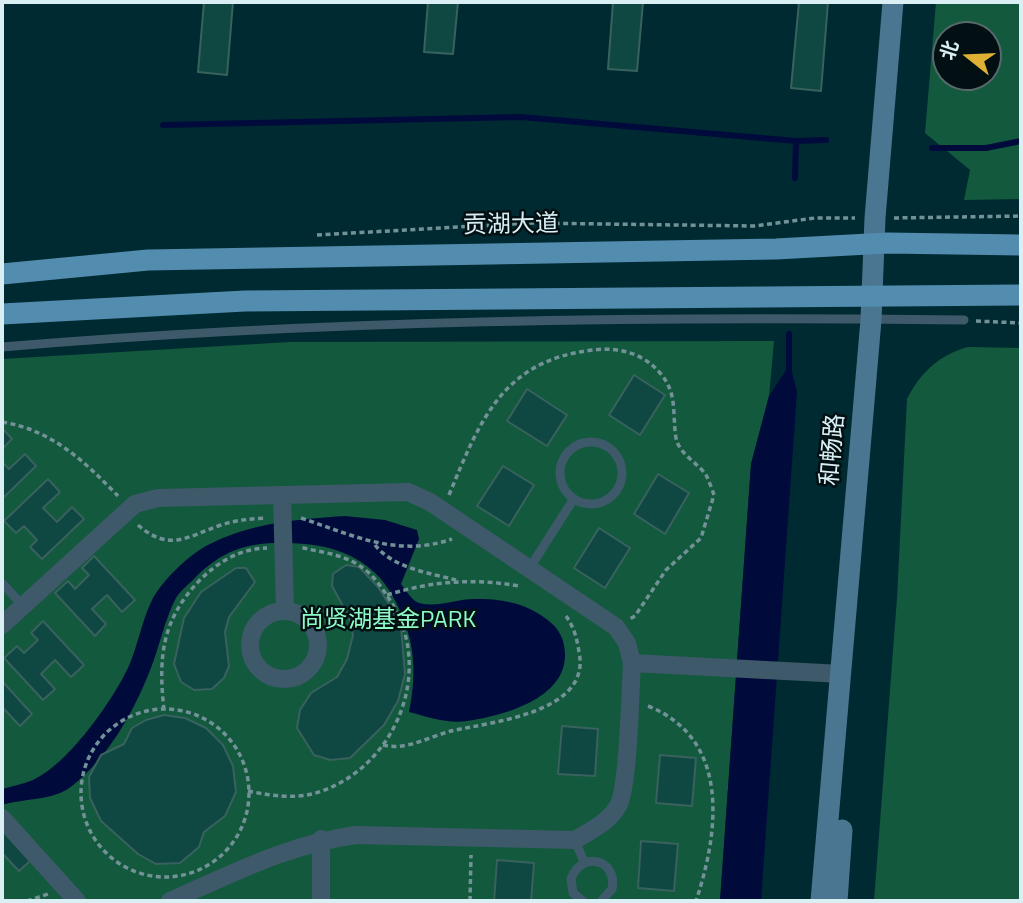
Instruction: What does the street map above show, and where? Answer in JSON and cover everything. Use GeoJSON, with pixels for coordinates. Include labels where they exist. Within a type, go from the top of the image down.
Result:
{"type":"FeatureCollection","features":[{"type":"Feature","properties":{"kind":"main road","name":"贡湖大道"},"geometry":{"type":"LineString","coordinates":[[2,274],[148,260],[881,244],[1021,245]]}},
{"type":"Feature","properties":{"kind":"main road"},"geometry":{"type":"LineString","coordinates":[[2,314],[245,302],[878,294],[1021,295]]}},
{"type":"Feature","properties":{"kind":"street","name":"和畅路"},"geometry":{"type":"LineString","coordinates":[[837,901],[877,320],[893,2]]}},
{"type":"Feature","properties":{"kind":"street","name":"和畅路"},"geometry":{"type":"LineString","coordinates":[[881,218],[904,2]]}},
{"type":"Feature","properties":{"kind":"street","name":"和畅路"},"geometry":{"type":"LineString","coordinates":[[821,901],[877,320]]}},
{"type":"Feature","properties":{"kind":"street"},"geometry":{"type":"LineString","coordinates":[[2,625],[135,504],[158,498],[408,492],[443,510],[616,627],[627,643],[632,663],[623,786],[618,806],[597,827],[575,839],[356,835],[321,839],[290,848],[170,901]]}},
{"type":"Feature","properties":{"kind":"street"},"geometry":{"type":"LineString","coordinates":[[282,495],[285,610]]}},
{"type":"Feature","properties":{"kind":"street"},"geometry":{"type":"LineString","coordinates":[[632,663],[842,674]]}},
{"type":"Feature","properties":{"kind":"street"},"geometry":{"type":"LineString","coordinates":[[2,818],[77,901]]}},
{"type":"Feature","properties":{"kind":"street"},"geometry":{"type":"LineString","coordinates":[[321,839],[321,901]]}},
{"type":"Feature","properties":{"kind":"lane"},"geometry":{"type":"LineString","coordinates":[[2,347],[469,322],[964,320]]}},
{"type":"Feature","properties":{"kind":"lane"},"geometry":{"type":"LineString","coordinates":[[585,442],[606,445],[620,460],[622,480],[618,490],[603,503],[583,504],[573,500],[566,492],[559,472],[567,453],[585,442]]}},
{"type":"Feature","properties":{"kind":"lane"},"geometry":{"type":"LineString","coordinates":[[530,569],[573,500]]}},
{"type":"Feature","properties":{"kind":"lane"},"geometry":{"type":"LineString","coordinates":[[2,583],[23,606]]}},
{"type":"Feature","properties":{"kind":"lane"},"geometry":{"type":"LineString","coordinates":[[575,839],[584,862]]}},
{"type":"Feature","properties":{"kind":"lane"},"geometry":{"type":"LineString","coordinates":[[583,901],[573,893],[571,878],[584,862],[598,861],[613,876],[612,889],[601,901]]}},
{"type":"Feature","properties":{"kind":"path"},"geometry":{"type":"LineString","coordinates":[[773,223],[806,219],[1021,216]]}},
{"type":"Feature","properties":{"kind":"path"},"geometry":{"type":"LineString","coordinates":[[964,320],[1021,323]]}},
{"type":"Feature","properties":{"kind":"path"},"geometry":{"type":"LineString","coordinates":[[443,510],[479,425],[499,395],[526,372],[558,355],[595,349],[615,349],[641,355],[660,373],[673,391],[677,441],[705,474],[715,495],[701,538],[666,570],[635,616],[616,627]]}},
{"type":"Feature","properties":{"kind":"path"},"geometry":{"type":"LineString","coordinates":[[297,516],[374,544],[399,548],[422,547],[450,540],[468,528]]}},
{"type":"Feature","properties":{"kind":"path"},"geometry":{"type":"LineString","coordinates":[[374,544],[388,558],[458,580]]}},
{"type":"Feature","properties":{"kind":"path"},"geometry":{"type":"LineString","coordinates":[[164,710],[162,654],[173,614],[182,599],[212,568],[235,554],[257,548],[283,547],[298,547],[349,559],[362,567],[387,595],[405,628],[410,674],[405,704],[383,745],[355,774],[323,791],[297,796],[248,791]]}},
{"type":"Feature","properties":{"kind":"path"},"geometry":{"type":"LineString","coordinates":[[387,595],[412,587],[458,580],[499,582],[530,590]]}},
{"type":"Feature","properties":{"kind":"path"},"geometry":{"type":"LineString","coordinates":[[383,745],[396,749],[428,737],[502,721],[552,705],[568,692],[579,676],[581,659],[576,637],[563,613]]}},
{"type":"Feature","properties":{"kind":"path"},"geometry":{"type":"LineString","coordinates":[[629,702],[651,707],[677,722],[698,743],[709,765],[713,800],[710,847],[696,901]]}},
{"type":"Feature","properties":{"kind":"path"},"geometry":{"type":"LineString","coordinates":[[164,710],[191,711],[220,728],[236,747],[248,791],[249,813],[234,844],[186,875],[158,879],[122,865],[94,840],[82,809],[82,782],[86,762],[102,736],[138,715],[164,710]]}},
{"type":"Feature","properties":{"kind":"path"},"geometry":{"type":"LineString","coordinates":[[470,901],[472,838]]}},
{"type":"Feature","properties":{"kind":"path"},"geometry":{"type":"LineString","coordinates":[[27,901],[40,894],[57,897]]}},
{"type":"Feature","properties":{"kind":"green space"},"geometry":{"type":"Polygon","coordinates":[[[936,2],[1021,2],[1021,199],[964,200],[970,170],[925,133],[932,50],[932,91],[1002,91],[1002,21],[934,21],[936,2]]]}},
{"type":"Feature","properties":{"kind":"green space","name":"尚贤湖基金PARK"},"geometry":{"type":"Polygon","coordinates":[[[774,341],[769,396],[751,464],[720,901],[2,901],[2,359],[290,342],[774,341]]]}},
{"type":"Feature","properties":{"kind":"green space"},"geometry":{"type":"Polygon","coordinates":[[[968,347],[1021,348],[1021,901],[874,901],[897,598],[907,399],[918,381],[932,366],[948,355],[968,347]]]}},
{"type":"Feature","properties":{"kind":"shaded area"},"geometry":{"type":"Polygon","coordinates":[[[790,364],[797,392],[761,901],[720,901],[751,464],[769,396],[790,364]]]}},
{"type":"Feature","properties":{"kind":"shaded area"},"geometry":{"type":"Polygon","coordinates":[[[345,516],[385,520],[417,530],[419,539],[401,584],[415,601],[428,604],[493,599],[523,606],[549,621],[559,631],[565,653],[563,669],[555,682],[530,702],[481,719],[453,722],[409,712],[413,681],[412,652],[405,624],[385,583],[355,558],[331,549],[305,544],[273,543],[245,547],[219,558],[178,595],[135,704],[108,749],[85,775],[57,794],[2,805],[2,789],[33,780],[46,772],[74,747],[100,715],[128,668],[153,598],[163,583],[184,562],[222,538],[256,527],[345,516]]]}},
{"type":"Feature","properties":{"kind":"building"},"geometry":{"type":"Polygon","coordinates":[[[204,2],[233,2],[227,75],[198,72],[204,2]]]}},
{"type":"Feature","properties":{"kind":"building"},"geometry":{"type":"Polygon","coordinates":[[[428,2],[458,2],[453,54],[424,52],[428,2]]]}},
{"type":"Feature","properties":{"kind":"building"},"geometry":{"type":"Polygon","coordinates":[[[613,2],[643,2],[637,71],[608,69],[613,2]]]}},
{"type":"Feature","properties":{"kind":"building"},"geometry":{"type":"Polygon","coordinates":[[[799,2],[828,2],[821,91],[791,88],[799,2]]]}},
{"type":"Feature","properties":{"kind":"building"},"geometry":{"type":"Polygon","coordinates":[[[634,375],[665,395],[640,435],[609,415],[634,375]]]}},
{"type":"Feature","properties":{"kind":"building"},"geometry":{"type":"Polygon","coordinates":[[[527,389],[567,415],[547,446],[507,421],[527,389]]]}},
{"type":"Feature","properties":{"kind":"building"},"geometry":{"type":"Polygon","coordinates":[[[2,428],[12,439],[2,449],[2,428]]]}},
{"type":"Feature","properties":{"kind":"building"},"geometry":{"type":"Polygon","coordinates":[[[25,454],[36,466],[2,499],[2,462],[9,469],[25,454]]]}},
{"type":"Feature","properties":{"kind":"building"},"geometry":{"type":"Polygon","coordinates":[[[503,466],[534,485],[509,526],[477,506],[503,466]]]}},
{"type":"Feature","properties":{"kind":"building"},"geometry":{"type":"Polygon","coordinates":[[[658,474],[689,493],[665,534],[634,514],[658,474]]]}},
{"type":"Feature","properties":{"kind":"building"},"geometry":{"type":"Polygon","coordinates":[[[48,479],[60,492],[43,508],[57,522],[72,507],[84,519],[42,559],[30,547],[37,540],[24,526],[16,533],[4,521],[48,479]]]}},
{"type":"Feature","properties":{"kind":"building"},"geometry":{"type":"Polygon","coordinates":[[[599,528],[630,548],[605,588],[574,568],[599,528]]]}},
{"type":"Feature","properties":{"kind":"building"},"geometry":{"type":"Polygon","coordinates":[[[94,556],[135,600],[122,612],[107,595],[92,609],[106,624],[95,636],[55,593],[68,581],[75,589],[89,575],[82,568],[94,556]]]}},
{"type":"Feature","properties":{"kind":"building"},"geometry":{"type":"Polygon","coordinates":[[[346,565],[359,567],[378,587],[392,609],[401,627],[405,674],[398,701],[384,725],[350,758],[330,760],[314,755],[297,728],[300,710],[311,693],[337,677],[347,659],[353,635],[349,617],[332,586],[333,574],[346,565]]]}},
{"type":"Feature","properties":{"kind":"building"},"geometry":{"type":"Polygon","coordinates":[[[236,568],[246,568],[255,582],[229,617],[225,632],[229,666],[224,678],[212,689],[194,690],[181,682],[174,664],[184,618],[201,592],[236,568]]]}},
{"type":"Feature","properties":{"kind":"building"},"geometry":{"type":"Polygon","coordinates":[[[43,621],[84,665],[71,677],[55,660],[41,674],[55,689],[43,700],[4,658],[17,646],[24,653],[38,640],[31,633],[43,621]]]}},
{"type":"Feature","properties":{"kind":"building"},"geometry":{"type":"Polygon","coordinates":[[[2,681],[32,714],[20,726],[4,709],[2,711],[2,681]]]}},
{"type":"Feature","properties":{"kind":"building"},"geometry":{"type":"Polygon","coordinates":[[[164,715],[185,718],[206,728],[223,745],[233,766],[236,792],[225,816],[204,832],[199,847],[180,863],[156,864],[138,854],[101,821],[90,798],[89,777],[101,755],[124,744],[132,728],[146,720],[164,715]]]}},
{"type":"Feature","properties":{"kind":"building"},"geometry":{"type":"Polygon","coordinates":[[[562,726],[598,729],[595,776],[558,774],[562,726]]]}},
{"type":"Feature","properties":{"kind":"building"},"geometry":{"type":"Polygon","coordinates":[[[660,755],[696,758],[692,806],[656,803],[660,755]]]}},
{"type":"Feature","properties":{"kind":"building"},"geometry":{"type":"Polygon","coordinates":[[[2,830],[30,861],[19,871],[2,853],[2,830]]]}},
{"type":"Feature","properties":{"kind":"building"},"geometry":{"type":"Polygon","coordinates":[[[641,841],[678,844],[674,891],[638,888],[641,841]]]}},
{"type":"Feature","properties":{"kind":"building"},"geometry":{"type":"Polygon","coordinates":[[[497,860],[534,863],[531,901],[494,901],[497,860]]]}},
{"type":"Feature","properties":{"kind":"waterway"},"geometry":{"type":"LineString","coordinates":[[163,125],[521,117],[796,141],[826,140]]}},
{"type":"Feature","properties":{"kind":"waterway"},"geometry":{"type":"LineString","coordinates":[[795,178],[796,141]]}},
{"type":"Feature","properties":{"kind":"waterway"},"geometry":{"type":"LineString","coordinates":[[932,148],[986,148],[1021,141]]}},
{"type":"Feature","properties":{"kind":"waterway"},"geometry":{"type":"LineString","coordinates":[[789,334],[789,369]]}}]}
